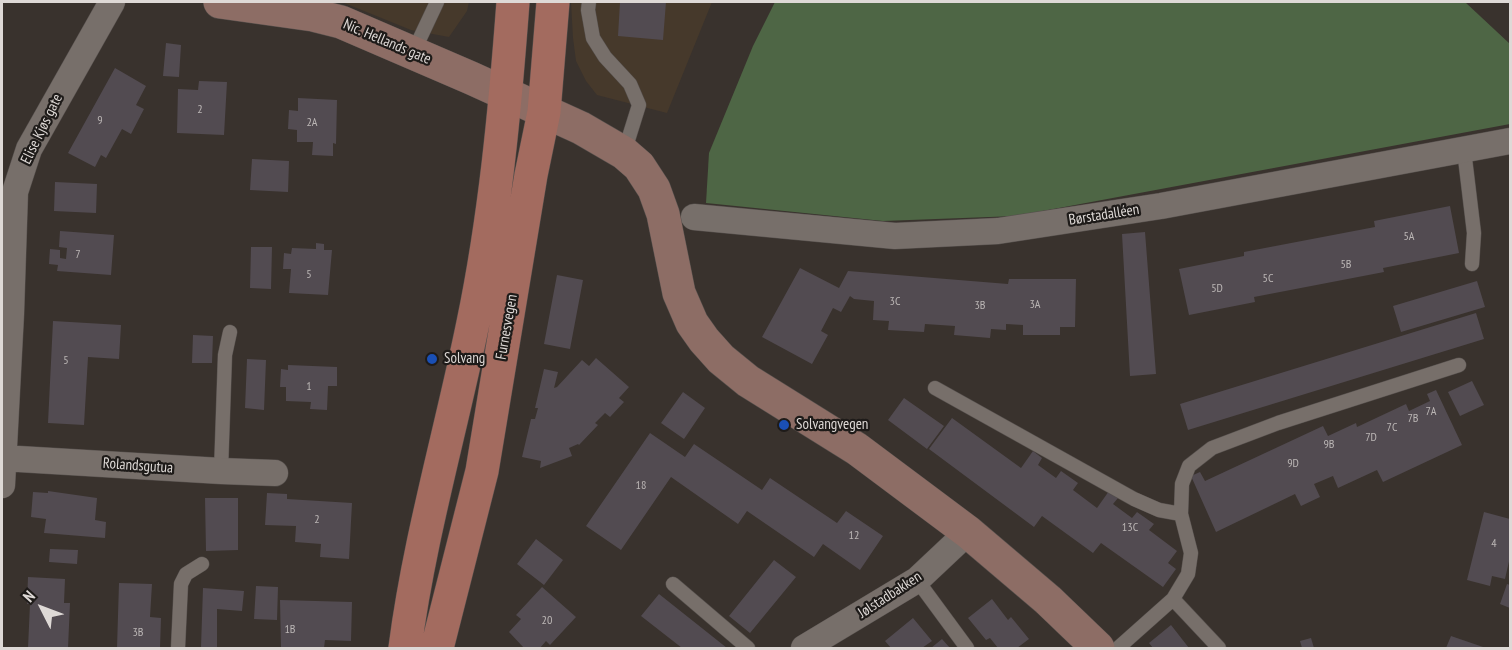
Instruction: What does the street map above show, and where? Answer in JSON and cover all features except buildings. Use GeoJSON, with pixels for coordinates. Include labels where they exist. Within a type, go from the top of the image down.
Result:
{"type":"FeatureCollection","features":[{"type":"Feature","properties":{"kind":"main road","name":"Nic. Hellands gate"},"geometry":{"type":"LineString","coordinates":[[220,2],[289,6],[341,22],[544,112]]}},
{"type":"Feature","properties":{"kind":"main road"},"geometry":{"type":"LineString","coordinates":[[405,648],[419,565],[471,333],[486,253],[507,94],[513,2]]}},
{"type":"Feature","properties":{"kind":"main road","name":"Furnesvegen"},"geometry":{"type":"LineString","coordinates":[[437,648],[482,471],[512,301],[531,175],[544,112],[553,2]]}},
{"type":"Feature","properties":{"kind":"main road"},"geometry":{"type":"LineString","coordinates":[[544,112],[581,128],[624,153],[639,166],[654,189],[663,214],[680,293],[692,323],[721,359],[748,381],[857,449],[968,532],[1048,600],[1098,648]]}},
{"type":"Feature","properties":{"kind":"street","name":"Elise Kjøs gate"},"geometry":{"type":"LineString","coordinates":[[2,485],[6,313],[15,192],[29,149],[112,2]]}},
{"type":"Feature","properties":{"kind":"street","name":"Børstadalléen"},"geometry":{"type":"LineString","coordinates":[[694,217],[895,236],[998,231],[1161,206],[1510,141]]}},
{"type":"Feature","properties":{"kind":"street","name":"Rolandsgutua"},"geometry":{"type":"LineString","coordinates":[[2,458],[275,473]]}},
{"type":"Feature","properties":{"kind":"street","name":"Jølstadbakken"},"geometry":{"type":"LineString","coordinates":[[804,648],[917,580],[968,532]]}},
{"type":"Feature","properties":{"kind":"lane"},"geometry":{"type":"LineString","coordinates":[[413,53],[437,2]]}},
{"type":"Feature","properties":{"kind":"lane"},"geometry":{"type":"LineString","coordinates":[[589,2],[588,10],[593,38],[605,57],[630,84],[639,105],[624,153]]}},
{"type":"Feature","properties":{"kind":"lane"},"geometry":{"type":"LineString","coordinates":[[1464,150],[1474,233],[1472,264]]}},
{"type":"Feature","properties":{"kind":"lane"},"geometry":{"type":"LineString","coordinates":[[221,471],[225,355],[230,332]]}},
{"type":"Feature","properties":{"kind":"lane"},"geometry":{"type":"LineString","coordinates":[[1118,648],[1173,599],[1188,574],[1191,553],[1181,514],[1182,484],[1189,466],[1212,448],[1278,423],[1459,365]]}},
{"type":"Feature","properties":{"kind":"lane"},"geometry":{"type":"LineString","coordinates":[[935,388],[1134,499],[1159,510],[1181,514]]}},
{"type":"Feature","properties":{"kind":"lane"},"geometry":{"type":"LineString","coordinates":[[178,648],[181,584],[186,574],[202,564]]}},
{"type":"Feature","properties":{"kind":"lane"},"geometry":{"type":"LineString","coordinates":[[917,580],[967,648]]}},
{"type":"Feature","properties":{"kind":"lane"},"geometry":{"type":"LineString","coordinates":[[673,584],[748,648]]}},
{"type":"Feature","properties":{"kind":"lane"},"geometry":{"type":"LineString","coordinates":[[1173,599],[1220,648]]}},
{"type":"Feature","properties":{"kind":"shaded area"},"geometry":{"type":"Polygon","coordinates":[[[342,2],[469,2],[467,11],[449,37],[411,30],[342,2]]]}},
{"type":"Feature","properties":{"kind":"shaded area"},"geometry":{"type":"Polygon","coordinates":[[[571,2],[712,2],[667,113],[597,95],[586,81],[576,61],[571,2]]]}},
{"type":"Feature","properties":{"kind":"green space"},"geometry":{"type":"Polygon","coordinates":[[[775,2],[1465,2],[1510,44],[1510,124],[1016,216],[883,221],[706,203],[709,153],[753,46],[775,2]]]}},
{"type":"Feature","properties":{"kind":"place","name":"Solvang"},"geometry":{"type":"Point","coordinates":[432,359]}},
{"type":"Feature","properties":{"kind":"place","name":"Solvangvegen"},"geometry":{"type":"Point","coordinates":[784,425]}}]}
